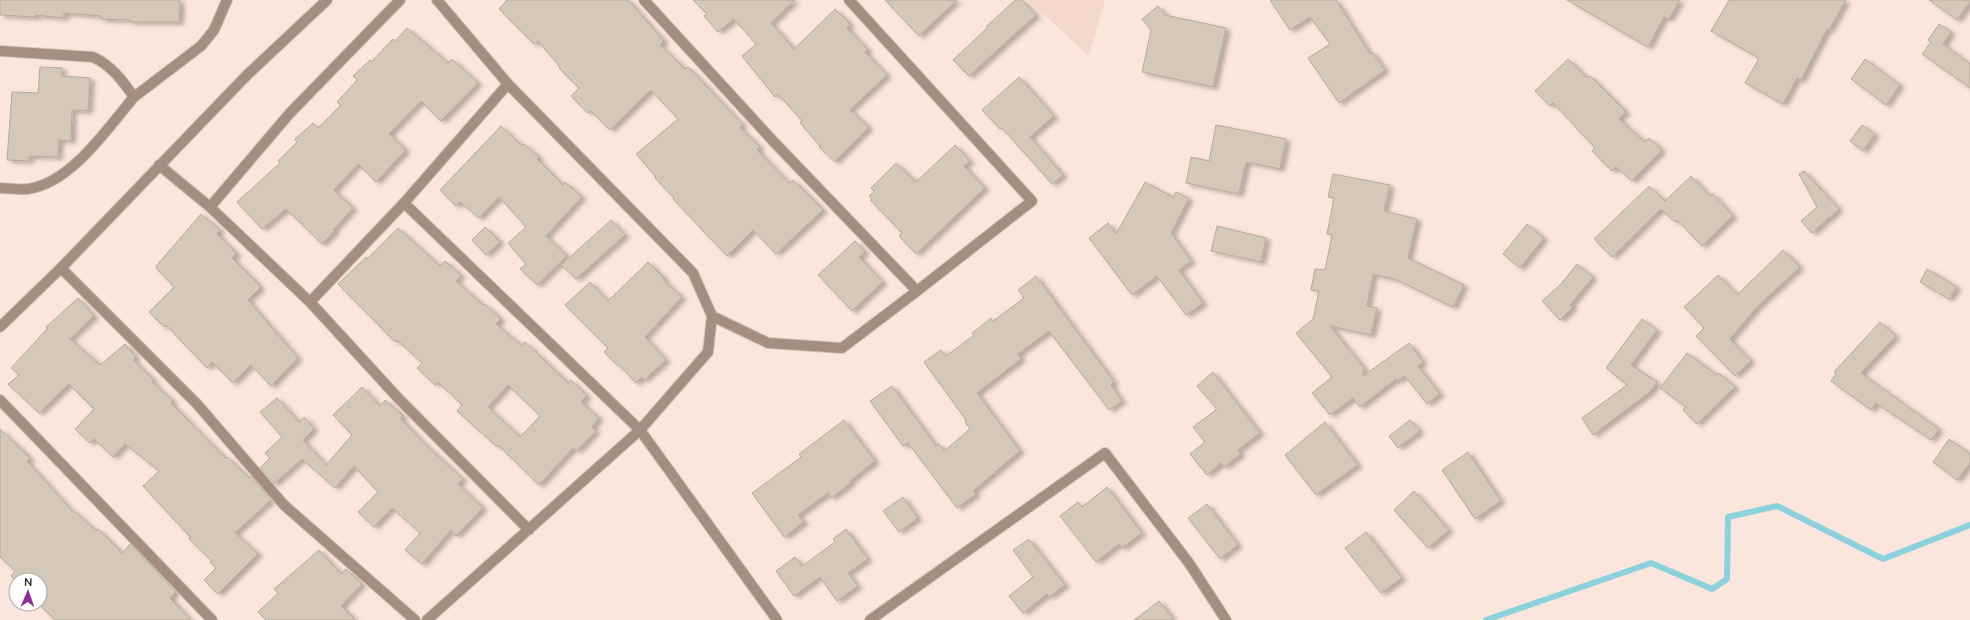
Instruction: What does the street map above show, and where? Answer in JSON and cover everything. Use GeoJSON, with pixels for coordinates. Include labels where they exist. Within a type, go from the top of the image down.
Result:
{"type":"FeatureCollection","features":[{"type":"Feature","properties":{"kind":"street"},"geometry":{"type":"LineString","coordinates":[[0,188],[28,189],[53,182],[74,166],[134,97],[201,46],[214,30],[227,0]]}},
{"type":"Feature","properties":{"kind":"street"},"geometry":{"type":"LineString","coordinates":[[0,327],[61,268],[247,75],[327,0]]}},
{"type":"Feature","properties":{"kind":"street"},"geometry":{"type":"LineString","coordinates":[[210,207],[290,113],[400,0]]}},
{"type":"Feature","properties":{"kind":"street"},"geometry":{"type":"LineString","coordinates":[[427,620],[640,430],[708,352],[712,316],[693,273],[508,84],[437,0]]}},
{"type":"Feature","properties":{"kind":"street"},"geometry":{"type":"LineString","coordinates":[[644,0],[768,135],[917,291]]}},
{"type":"Feature","properties":{"kind":"street"},"geometry":{"type":"LineString","coordinates":[[712,316],[768,343],[842,348],[1032,201],[849,0]]}},
{"type":"Feature","properties":{"kind":"street"},"geometry":{"type":"LineString","coordinates":[[0,51],[93,57],[114,70],[134,97]]}},
{"type":"Feature","properties":{"kind":"street"},"geometry":{"type":"LineString","coordinates":[[310,302],[404,203],[508,84]]}},
{"type":"Feature","properties":{"kind":"street"},"geometry":{"type":"LineString","coordinates":[[159,165],[210,207],[310,302],[399,399],[529,530]]}},
{"type":"Feature","properties":{"kind":"street"},"geometry":{"type":"LineString","coordinates":[[404,203],[640,430],[776,620]]}},
{"type":"Feature","properties":{"kind":"street"},"geometry":{"type":"LineString","coordinates":[[61,268],[197,404],[284,506],[415,620]]}},
{"type":"Feature","properties":{"kind":"street"},"geometry":{"type":"LineString","coordinates":[[0,400],[212,620]]}},
{"type":"Feature","properties":{"kind":"street"},"geometry":{"type":"LineString","coordinates":[[870,620],[1105,453],[1189,563],[1226,620]]}},
{"type":"Feature","properties":{"kind":"shaded area"},"geometry":{"type":"Polygon","coordinates":[[[1028,0],[1105,0],[1089,56],[1028,0]]]}},
{"type":"Feature","properties":{"kind":"building"},"geometry":{"type":"Polygon","coordinates":[[[0,0],[180,0],[179,22],[130,22],[130,20],[101,19],[101,16],[64,13],[64,18],[35,15],[35,17],[0,15],[0,0]]]}},
{"type":"Feature","properties":{"kind":"building"},"geometry":{"type":"Polygon","coordinates":[[[507,0],[628,0],[664,41],[660,45],[685,69],[688,67],[743,125],[740,128],[760,147],[757,150],[789,183],[793,180],[823,210],[776,254],[753,230],[727,256],[673,199],[674,198],[655,178],[656,177],[636,154],[678,119],[651,90],[610,130],[590,110],[588,113],[571,96],[579,88],[559,68],[560,67],[538,41],[534,44],[499,9],[507,0]]]}},
{"type":"Feature","properties":{"kind":"building"},"geometry":{"type":"Polygon","coordinates":[[[693,0],[795,0],[771,23],[794,49],[835,9],[850,24],[847,28],[868,50],[865,52],[887,75],[850,110],[869,127],[835,162],[819,147],[820,146],[800,123],[802,121],[778,94],[775,97],[742,56],[756,44],[734,19],[718,32],[704,16],[707,14],[693,0]]]}},
{"type":"Feature","properties":{"kind":"building"},"geometry":{"type":"Polygon","coordinates":[[[885,0],[957,0],[919,36],[885,0]]]}},
{"type":"Feature","properties":{"kind":"building"},"geometry":{"type":"Polygon","coordinates":[[[1015,0],[1022,0],[1036,15],[969,76],[953,60],[1015,0]]]}},
{"type":"Feature","properties":{"kind":"building"},"geometry":{"type":"Polygon","coordinates":[[[1270,0],[1336,0],[1370,54],[1372,52],[1385,70],[1339,103],[1308,58],[1330,44],[1310,17],[1290,30],[1270,0]]]}},
{"type":"Feature","properties":{"kind":"building"},"geometry":{"type":"Polygon","coordinates":[[[1567,0],[1680,0],[1669,19],[1664,17],[1648,47],[1567,0]]]}},
{"type":"Feature","properties":{"kind":"building"},"geometry":{"type":"Polygon","coordinates":[[[1729,0],[1846,0],[1829,30],[1827,29],[1801,80],[1797,78],[1783,104],[1745,83],[1759,58],[1711,31],[1729,0]]]}},
{"type":"Feature","properties":{"kind":"building"},"geometry":{"type":"Polygon","coordinates":[[[1929,0],[1970,0],[1970,2],[1957,20],[1929,0]]]}},
{"type":"Feature","properties":{"kind":"building"},"geometry":{"type":"Polygon","coordinates":[[[1158,6],[1165,15],[1226,28],[1213,87],[1142,72],[1151,30],[1142,19],[1158,6]]]}},
{"type":"Feature","properties":{"kind":"building"},"geometry":{"type":"Polygon","coordinates":[[[1939,24],[1951,32],[1943,44],[1970,64],[1970,88],[1922,54],[1931,42],[1928,40],[1939,24]]]}},
{"type":"Feature","properties":{"kind":"building"},"geometry":{"type":"Polygon","coordinates":[[[407,28],[448,63],[452,59],[478,83],[441,121],[421,101],[389,134],[406,150],[376,182],[358,164],[334,190],[353,208],[333,230],[335,231],[322,244],[286,209],[262,229],[237,202],[280,163],[278,161],[297,142],[295,139],[313,123],[318,128],[341,105],[337,102],[357,80],[353,76],[370,60],[371,62],[393,39],[395,41],[407,28]]]}},
{"type":"Feature","properties":{"kind":"building"},"geometry":{"type":"Polygon","coordinates":[[[1568,59],[1587,78],[1590,76],[1626,112],[1619,119],[1645,142],[1649,138],[1662,150],[1632,181],[1616,167],[1612,171],[1592,151],[1595,148],[1553,103],[1550,106],[1535,91],[1568,59]]]}},
{"type":"Feature","properties":{"kind":"building"},"geometry":{"type":"Polygon","coordinates":[[[1865,59],[1900,85],[1886,105],[1851,79],[1865,59]]]}},
{"type":"Feature","properties":{"kind":"building"},"geometry":{"type":"Polygon","coordinates":[[[40,67],[62,68],[62,76],[90,78],[88,111],[72,110],[71,141],[59,140],[58,157],[29,156],[29,161],[7,160],[12,92],[38,93],[40,67]]]}},
{"type":"Feature","properties":{"kind":"building"},"geometry":{"type":"Polygon","coordinates":[[[1019,77],[1054,116],[1030,137],[1063,175],[1052,184],[1002,128],[1000,129],[982,110],[1019,77]]]}},
{"type":"Feature","properties":{"kind":"building"},"geometry":{"type":"Polygon","coordinates":[[[1216,125],[1286,139],[1280,169],[1246,162],[1239,194],[1186,183],[1191,157],[1209,161],[1216,125]]]}},
{"type":"Feature","properties":{"kind":"building"},"geometry":{"type":"Polygon","coordinates":[[[1862,125],[1875,134],[1863,151],[1850,141],[1862,125]]]}},
{"type":"Feature","properties":{"kind":"building"},"geometry":{"type":"Polygon","coordinates":[[[501,126],[522,146],[524,144],[539,157],[537,159],[563,185],[565,182],[582,197],[546,236],[567,256],[537,285],[520,269],[526,264],[508,243],[526,227],[499,197],[479,218],[460,202],[456,206],[440,190],[501,126]]]}},
{"type":"Feature","properties":{"kind":"building"},"geometry":{"type":"Polygon","coordinates":[[[955,145],[970,161],[964,166],[985,188],[916,254],[899,236],[902,233],[870,200],[872,199],[869,196],[874,191],[871,188],[896,163],[916,182],[955,145]]]}},
{"type":"Feature","properties":{"kind":"building"},"geometry":{"type":"Polygon","coordinates":[[[1804,171],[1839,209],[1812,233],[1801,221],[1817,207],[1799,174],[1804,171]]]}},
{"type":"Feature","properties":{"kind":"building"},"geometry":{"type":"Polygon","coordinates":[[[1333,174],[1390,185],[1384,211],[1417,219],[1408,258],[1464,285],[1453,307],[1397,280],[1373,274],[1367,306],[1377,308],[1371,335],[1330,326],[1364,368],[1363,376],[1409,343],[1423,362],[1418,366],[1440,394],[1427,404],[1405,376],[1397,381],[1396,379],[1360,407],[1353,398],[1330,415],[1312,393],[1332,377],[1296,333],[1313,319],[1319,291],[1311,290],[1315,269],[1325,270],[1332,235],[1327,234],[1334,198],[1328,197],[1333,174]]]}},
{"type":"Feature","properties":{"kind":"building"},"geometry":{"type":"Polygon","coordinates":[[[1691,176],[1710,196],[1713,194],[1733,216],[1702,246],[1677,220],[1675,222],[1661,209],[1612,257],[1594,239],[1649,186],[1665,201],[1691,176]]]}},
{"type":"Feature","properties":{"kind":"building"},"geometry":{"type":"Polygon","coordinates":[[[1145,182],[1173,197],[1176,192],[1189,198],[1171,233],[1191,261],[1179,270],[1203,303],[1186,315],[1157,276],[1132,295],[1089,238],[1108,223],[1116,234],[1145,182]]]}},
{"type":"Feature","properties":{"kind":"building"},"geometry":{"type":"Polygon","coordinates":[[[201,214],[220,230],[217,234],[237,254],[232,258],[261,287],[248,300],[298,358],[271,386],[251,365],[233,383],[212,362],[207,368],[166,325],[164,327],[149,312],[174,287],[156,268],[157,265],[201,214]]]}},
{"type":"Feature","properties":{"kind":"building"},"geometry":{"type":"Polygon","coordinates":[[[611,220],[625,235],[576,279],[561,265],[611,220]]]}},
{"type":"Feature","properties":{"kind":"building"},"geometry":{"type":"Polygon","coordinates":[[[1527,224],[1544,238],[1520,268],[1503,254],[1527,224]]]}},
{"type":"Feature","properties":{"kind":"building"},"geometry":{"type":"Polygon","coordinates":[[[1217,226],[1266,238],[1261,262],[1211,251],[1217,226]]]}},
{"type":"Feature","properties":{"kind":"building"},"geometry":{"type":"Polygon","coordinates":[[[485,227],[500,242],[486,255],[472,240],[485,227]]]}},
{"type":"Feature","properties":{"kind":"building"},"geometry":{"type":"Polygon","coordinates":[[[398,228],[440,266],[445,261],[461,275],[456,281],[501,319],[496,324],[522,346],[525,342],[568,383],[571,380],[587,396],[581,402],[599,418],[592,427],[596,431],[577,451],[573,448],[539,485],[498,445],[496,446],[457,411],[462,405],[438,382],[435,385],[417,368],[422,363],[397,340],[395,342],[338,284],[366,257],[367,259],[398,228]],[[508,385],[488,407],[520,437],[540,416],[508,385]]]}},
{"type":"Feature","properties":{"kind":"building"},"geometry":{"type":"Polygon","coordinates":[[[855,241],[865,252],[859,257],[883,282],[852,311],[818,275],[855,241]]]}},
{"type":"Feature","properties":{"kind":"building"},"geometry":{"type":"Polygon","coordinates":[[[1783,250],[1800,267],[1757,307],[1730,339],[1751,361],[1735,376],[1696,336],[1704,328],[1684,307],[1718,275],[1737,295],[1783,250]]]}},
{"type":"Feature","properties":{"kind":"building"},"geometry":{"type":"Polygon","coordinates":[[[648,262],[665,279],[663,280],[682,297],[645,337],[666,360],[644,380],[642,377],[636,383],[604,352],[608,348],[565,305],[590,282],[608,301],[648,262]]]}},
{"type":"Feature","properties":{"kind":"building"},"geometry":{"type":"Polygon","coordinates":[[[1577,264],[1593,277],[1570,305],[1573,307],[1560,320],[1542,301],[1561,284],[1577,264]]]}},
{"type":"Feature","properties":{"kind":"building"},"geometry":{"type":"Polygon","coordinates":[[[1927,269],[1957,287],[1949,299],[1920,282],[1927,269]]]}},
{"type":"Feature","properties":{"kind":"building"},"geometry":{"type":"Polygon","coordinates":[[[1036,276],[1114,382],[1111,385],[1122,401],[1109,410],[1049,331],[1018,354],[1021,359],[977,393],[1020,451],[973,491],[976,494],[957,508],[908,443],[903,446],[870,401],[892,386],[936,446],[939,444],[944,451],[970,429],[965,422],[966,420],[924,362],[941,350],[946,356],[974,335],[972,333],[991,318],[993,321],[1024,298],[1018,290],[1036,276]]]}},
{"type":"Feature","properties":{"kind":"building"},"geometry":{"type":"Polygon","coordinates":[[[78,298],[94,316],[70,339],[100,365],[125,344],[136,357],[133,360],[154,380],[152,382],[173,401],[171,403],[225,458],[227,457],[249,478],[251,476],[271,500],[235,533],[258,554],[218,594],[204,580],[216,568],[210,562],[212,561],[189,539],[190,537],[143,486],[159,471],[125,444],[113,457],[94,439],[90,443],[75,429],[94,409],[69,384],[39,413],[8,384],[19,375],[11,368],[47,329],[46,327],[78,298]]]}},
{"type":"Feature","properties":{"kind":"building"},"geometry":{"type":"Polygon","coordinates":[[[1642,319],[1657,330],[1631,365],[1657,382],[1651,391],[1593,435],[1582,418],[1627,385],[1606,368],[1642,319]]]}},
{"type":"Feature","properties":{"kind":"building"},"geometry":{"type":"Polygon","coordinates":[[[1880,322],[1896,336],[1861,373],[1939,429],[1931,440],[1876,403],[1871,410],[1831,381],[1836,374],[1834,372],[1880,322]]]}},
{"type":"Feature","properties":{"kind":"building"},"geometry":{"type":"Polygon","coordinates":[[[1687,353],[1717,375],[1719,373],[1735,387],[1697,424],[1683,410],[1686,407],[1660,388],[1687,353]]]}},
{"type":"Feature","properties":{"kind":"building"},"geometry":{"type":"Polygon","coordinates":[[[1213,372],[1260,433],[1238,450],[1241,454],[1224,467],[1221,463],[1207,475],[1190,454],[1205,442],[1193,427],[1216,410],[1216,408],[1197,386],[1213,372]]]}},
{"type":"Feature","properties":{"kind":"building"},"geometry":{"type":"Polygon","coordinates":[[[362,387],[380,406],[385,400],[403,416],[401,419],[427,446],[463,479],[458,484],[483,508],[456,536],[451,530],[422,564],[405,550],[420,533],[392,508],[374,527],[358,512],[378,492],[354,466],[335,488],[302,459],[274,484],[260,468],[270,458],[265,453],[282,437],[260,412],[277,398],[299,422],[304,417],[314,429],[303,440],[326,465],[352,435],[333,415],[362,387]]]}},
{"type":"Feature","properties":{"kind":"building"},"geometry":{"type":"Polygon","coordinates":[[[844,420],[875,461],[850,481],[851,483],[831,498],[828,493],[798,515],[804,522],[784,537],[752,493],[801,457],[799,454],[844,420]]]}},
{"type":"Feature","properties":{"kind":"building"},"geometry":{"type":"Polygon","coordinates":[[[1410,420],[1420,431],[1398,448],[1389,436],[1410,420]]]}},
{"type":"Feature","properties":{"kind":"building"},"geometry":{"type":"Polygon","coordinates":[[[1325,422],[1358,465],[1316,495],[1285,455],[1325,422]]]}},
{"type":"Feature","properties":{"kind":"building"},"geometry":{"type":"Polygon","coordinates":[[[0,429],[30,458],[27,461],[72,511],[73,510],[96,531],[98,529],[122,553],[130,544],[176,592],[170,598],[191,620],[55,620],[47,612],[48,572],[14,572],[15,571],[0,557],[0,429]]]}},
{"type":"Feature","properties":{"kind":"building"},"geometry":{"type":"Polygon","coordinates":[[[1949,439],[1970,454],[1970,463],[1957,480],[1933,462],[1949,439]]]}},
{"type":"Feature","properties":{"kind":"building"},"geometry":{"type":"Polygon","coordinates":[[[1468,452],[1501,501],[1475,519],[1442,470],[1468,452]]]}},
{"type":"Feature","properties":{"kind":"building"},"geometry":{"type":"Polygon","coordinates":[[[1107,487],[1142,533],[1122,548],[1119,544],[1096,562],[1060,516],[1078,502],[1082,507],[1107,487]]]}},
{"type":"Feature","properties":{"kind":"building"},"geometry":{"type":"Polygon","coordinates":[[[1414,491],[1449,530],[1428,548],[1394,510],[1414,491]]]}},
{"type":"Feature","properties":{"kind":"building"},"geometry":{"type":"Polygon","coordinates":[[[903,497],[918,518],[899,532],[883,511],[903,497]]]}},
{"type":"Feature","properties":{"kind":"building"},"geometry":{"type":"Polygon","coordinates":[[[1207,504],[1238,545],[1220,559],[1188,518],[1207,504]]]}},
{"type":"Feature","properties":{"kind":"building"},"geometry":{"type":"Polygon","coordinates":[[[846,529],[868,559],[848,573],[858,586],[837,601],[820,577],[794,596],[776,571],[795,557],[802,566],[835,542],[833,539],[846,529]]]}},
{"type":"Feature","properties":{"kind":"building"},"geometry":{"type":"Polygon","coordinates":[[[1366,532],[1402,578],[1381,593],[1345,548],[1366,532]]]}},
{"type":"Feature","properties":{"kind":"building"},"geometry":{"type":"Polygon","coordinates":[[[1029,539],[1065,585],[1049,597],[1047,594],[1023,613],[1009,596],[1033,577],[1013,550],[1029,539]]]}},
{"type":"Feature","properties":{"kind":"building"},"geometry":{"type":"Polygon","coordinates":[[[319,550],[341,574],[346,569],[362,584],[341,606],[355,620],[266,620],[258,612],[278,593],[274,589],[319,550]]]}},
{"type":"Feature","properties":{"kind":"building"},"geometry":{"type":"Polygon","coordinates":[[[1159,601],[1174,620],[1134,620],[1159,601]]]}},
{"type":"Feature","properties":{"kind":"waterway"},"geometry":{"type":"LineString","coordinates":[[1486,620],[1651,563],[1712,589],[1727,579],[1728,517],[1777,506],[1883,559],[1970,525]]}}]}
